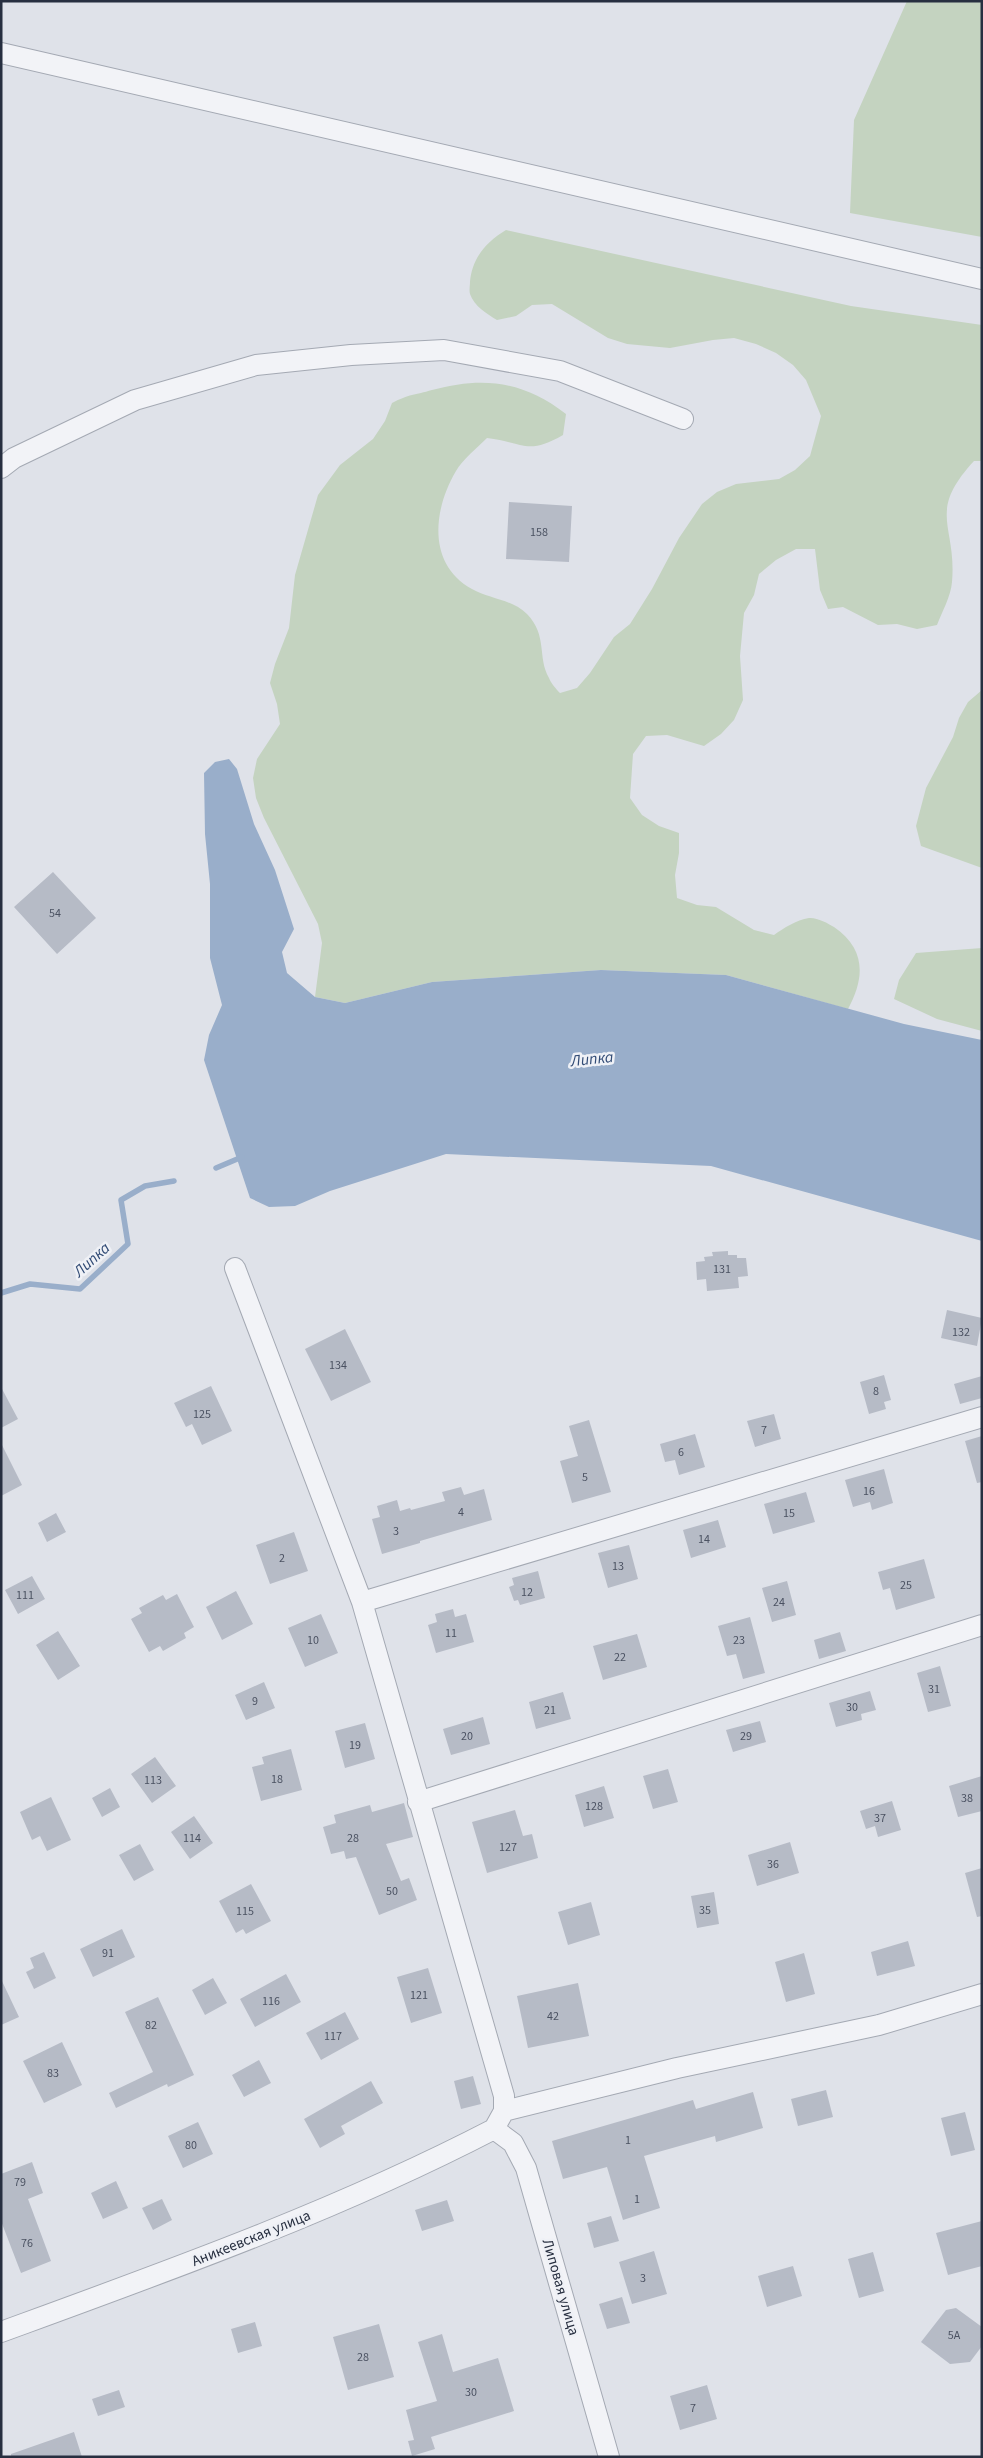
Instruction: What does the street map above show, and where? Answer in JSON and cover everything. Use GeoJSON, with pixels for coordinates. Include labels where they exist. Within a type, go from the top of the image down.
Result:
{"type":"FeatureCollection","features":[{"type":"Feature","properties":{"kind":"street"},"geometry":{"type":"LineString","coordinates":[[1,53],[982,279]]}},
{"type":"Feature","properties":{"kind":"street"},"geometry":{"type":"LineString","coordinates":[[1,468],[14,458],[135,400],[256,365],[351,355],[444,350],[560,371],[683,419]]}},
{"type":"Feature","properties":{"kind":"street"},"geometry":{"type":"LineString","coordinates":[[235,1268],[362,1602],[504,2096],[504,2111],[494,2129]]}},
{"type":"Feature","properties":{"kind":"street"},"geometry":{"type":"LineString","coordinates":[[362,1602],[982,1417]]}},
{"type":"Feature","properties":{"kind":"street"},"geometry":{"type":"LineString","coordinates":[[418,1802],[982,1625]]}},
{"type":"Feature","properties":{"kind":"street"},"geometry":{"type":"LineString","coordinates":[[504,2111],[677,2068],[879,2025],[982,1994]]}},
{"type":"Feature","properties":{"kind":"street","name":"Аникеевская улица"},"geometry":{"type":"LineString","coordinates":[[1,2332],[174,2269],[305,2217],[494,2129]]}},
{"type":"Feature","properties":{"kind":"street","name":"Липовая улица"},"geometry":{"type":"LineString","coordinates":[[494,2129],[513,2143],[526,2168],[609,2457]]}},
{"type":"Feature","properties":{"kind":"green space"},"geometry":{"type":"Polygon","coordinates":[[[907,1],[982,1],[982,237],[850,213],[854,120],[907,1]]]}},
{"type":"Feature","properties":{"kind":"green space"},"geometry":{"type":"Polygon","coordinates":[[[506,230],[851,306],[982,325],[982,461],[974,461],[959,479],[947,507],[952,582],[937,625],[917,629],[897,624],[878,625],[843,607],[828,609],[820,590],[815,549],[796,549],[776,560],[759,574],[754,595],[744,613],[740,656],[743,700],[734,720],[721,734],[704,746],[667,735],[646,736],[633,754],[630,798],[642,815],[659,826],[679,833],[679,853],[675,875],[677,898],[697,905],[716,907],[754,930],[774,935],[795,922],[809,918],[818,919],[834,927],[852,945],[857,954],[859,965],[857,986],[848,1009],[726,975],[601,970],[432,982],[345,1003],[315,997],[322,943],[318,924],[264,818],[256,798],[253,778],[257,759],[280,724],[277,704],[270,683],[289,628],[295,575],[318,495],[340,465],[373,439],[385,421],[392,403],[408,396],[451,386],[469,383],[502,384],[535,394],[566,414],[563,435],[541,445],[525,446],[487,438],[466,458],[448,486],[442,502],[438,535],[441,551],[447,566],[457,578],[472,589],[514,605],[527,614],[538,630],[545,670],[551,682],[560,693],[577,688],[590,673],[614,637],[630,624],[652,589],[679,538],[702,504],[717,492],[736,484],[779,479],[795,470],[810,456],[821,416],[806,380],[793,365],[776,353],[756,344],[734,338],[670,348],[627,344],[608,338],[552,304],[532,305],[516,316],[497,320],[474,302],[470,293],[470,282],[471,273],[481,252],[486,245],[506,230]]]}},
{"type":"Feature","properties":{"kind":"green space"},"geometry":{"type":"Polygon","coordinates":[[[982,690],[982,868],[921,846],[916,826],[926,788],[953,737],[959,718],[968,702],[982,690]]]}},
{"type":"Feature","properties":{"kind":"green space"},"geometry":{"type":"Polygon","coordinates":[[[982,948],[982,1031],[937,1019],[894,999],[899,980],[916,953],[982,948]]]}},
{"type":"Feature","properties":{"kind":"water"},"geometry":{"type":"Polygon","coordinates":[[[229,759],[237,769],[254,824],[275,870],[294,929],[282,952],[287,973],[315,997],[345,1003],[432,982],[601,970],[726,975],[904,1024],[982,1040],[982,1241],[711,1166],[446,1154],[330,1191],[295,1206],[269,1207],[250,1198],[204,1060],[209,1035],[222,1005],[210,958],[210,884],[205,834],[204,773],[215,762],[229,759]]]}},
{"type":"Feature","properties":{"kind":"building"},"geometry":{"type":"Polygon","coordinates":[[[509,502],[572,506],[569,562],[506,559],[509,502]]]}},
{"type":"Feature","properties":{"kind":"building"},"geometry":{"type":"Polygon","coordinates":[[[53,872],[96,918],[57,954],[14,907],[53,872]]]}},
{"type":"Feature","properties":{"kind":"building"},"geometry":{"type":"Polygon","coordinates":[[[728,1251],[728,1255],[746,1258],[748,1276],[738,1277],[739,1288],[707,1291],[706,1279],[697,1280],[696,1262],[705,1261],[704,1257],[713,1256],[712,1252],[728,1251]]]}},
{"type":"Feature","properties":{"kind":"building"},"geometry":{"type":"Polygon","coordinates":[[[947,1310],[982,1318],[977,1346],[941,1338],[947,1310]]]}},
{"type":"Feature","properties":{"kind":"building"},"geometry":{"type":"Polygon","coordinates":[[[345,1329],[371,1382],[331,1401],[305,1349],[345,1329]]]}},
{"type":"Feature","properties":{"kind":"building"},"geometry":{"type":"Polygon","coordinates":[[[884,1375],[891,1400],[884,1402],[886,1409],[869,1414],[860,1382],[884,1375]]]}},
{"type":"Feature","properties":{"kind":"building"},"geometry":{"type":"Polygon","coordinates":[[[982,1376],[982,1398],[960,1404],[954,1384],[982,1376]]]}},
{"type":"Feature","properties":{"kind":"building"},"geometry":{"type":"Polygon","coordinates":[[[211,1386],[232,1431],[202,1445],[192,1424],[186,1427],[174,1403],[211,1386]]]}},
{"type":"Feature","properties":{"kind":"building"},"geometry":{"type":"Polygon","coordinates":[[[1,1387],[18,1419],[1,1428],[1,1387]]]}},
{"type":"Feature","properties":{"kind":"building"},"geometry":{"type":"Polygon","coordinates":[[[774,1414],[781,1439],[755,1447],[747,1421],[774,1414]]]}},
{"type":"Feature","properties":{"kind":"building"},"geometry":{"type":"Polygon","coordinates":[[[589,1420],[611,1492],[572,1503],[560,1461],[578,1456],[569,1426],[589,1420]]]}},
{"type":"Feature","properties":{"kind":"building"},"geometry":{"type":"Polygon","coordinates":[[[695,1434],[705,1467],[679,1475],[675,1460],[665,1462],[660,1444],[695,1434]]]}},
{"type":"Feature","properties":{"kind":"building"},"geometry":{"type":"Polygon","coordinates":[[[982,1436],[982,1482],[977,1483],[965,1441],[982,1436]]]}},
{"type":"Feature","properties":{"kind":"building"},"geometry":{"type":"Polygon","coordinates":[[[1,1443],[22,1485],[1,1496],[1,1443]]]}},
{"type":"Feature","properties":{"kind":"building"},"geometry":{"type":"Polygon","coordinates":[[[884,1469],[893,1503],[872,1510],[870,1502],[853,1507],[845,1480],[884,1469]]]}},
{"type":"Feature","properties":{"kind":"building"},"geometry":{"type":"Polygon","coordinates":[[[461,1487],[464,1495],[484,1489],[492,1520],[382,1554],[372,1519],[380,1517],[377,1506],[397,1500],[400,1511],[410,1508],[411,1510],[445,1501],[442,1492],[461,1487]]]}},
{"type":"Feature","properties":{"kind":"building"},"geometry":{"type":"Polygon","coordinates":[[[806,1492],[815,1522],[773,1534],[764,1504],[806,1492]]]}},
{"type":"Feature","properties":{"kind":"building"},"geometry":{"type":"Polygon","coordinates":[[[56,1513],[66,1532],[47,1542],[38,1523],[56,1513]]]}},
{"type":"Feature","properties":{"kind":"building"},"geometry":{"type":"Polygon","coordinates":[[[718,1520],[726,1547],[691,1558],[683,1530],[718,1520]]]}},
{"type":"Feature","properties":{"kind":"building"},"geometry":{"type":"Polygon","coordinates":[[[294,1532],[308,1571],[270,1584],[256,1545],[294,1532]]]}},
{"type":"Feature","properties":{"kind":"building"},"geometry":{"type":"Polygon","coordinates":[[[629,1545],[638,1579],[608,1588],[598,1553],[629,1545]]]}},
{"type":"Feature","properties":{"kind":"building"},"geometry":{"type":"Polygon","coordinates":[[[924,1559],[935,1598],[896,1610],[890,1588],[883,1590],[878,1572],[924,1559]]]}},
{"type":"Feature","properties":{"kind":"building"},"geometry":{"type":"Polygon","coordinates":[[[538,1571],[545,1598],[520,1605],[518,1600],[514,1601],[509,1587],[514,1585],[512,1578],[538,1571]]]}},
{"type":"Feature","properties":{"kind":"building"},"geometry":{"type":"Polygon","coordinates":[[[32,1576],[45,1599],[18,1614],[5,1590],[32,1576]]]}},
{"type":"Feature","properties":{"kind":"building"},"geometry":{"type":"Polygon","coordinates":[[[787,1581],[796,1615],[772,1622],[762,1588],[787,1581]]]}},
{"type":"Feature","properties":{"kind":"building"},"geometry":{"type":"Polygon","coordinates":[[[236,1591],[253,1624],[222,1640],[206,1607],[236,1591]]]}},
{"type":"Feature","properties":{"kind":"building"},"geometry":{"type":"Polygon","coordinates":[[[177,1594],[194,1627],[184,1633],[186,1638],[163,1651],[160,1646],[149,1652],[131,1619],[142,1613],[139,1608],[163,1595],[166,1600],[177,1594]]]}},
{"type":"Feature","properties":{"kind":"building"},"geometry":{"type":"Polygon","coordinates":[[[453,1609],[455,1617],[466,1614],[474,1642],[436,1653],[428,1625],[437,1622],[435,1614],[453,1609]]]}},
{"type":"Feature","properties":{"kind":"building"},"geometry":{"type":"Polygon","coordinates":[[[321,1614],[338,1653],[305,1667],[288,1628],[321,1614]]]}},
{"type":"Feature","properties":{"kind":"building"},"geometry":{"type":"Polygon","coordinates":[[[750,1617],[765,1673],[743,1679],[736,1654],[727,1656],[718,1626],[750,1617]]]}},
{"type":"Feature","properties":{"kind":"building"},"geometry":{"type":"Polygon","coordinates":[[[58,1631],[80,1666],[58,1680],[36,1645],[58,1631]]]}},
{"type":"Feature","properties":{"kind":"building"},"geometry":{"type":"Polygon","coordinates":[[[840,1632],[846,1651],[819,1659],[814,1640],[840,1632]]]}},
{"type":"Feature","properties":{"kind":"building"},"geometry":{"type":"Polygon","coordinates":[[[637,1634],[647,1667],[603,1680],[593,1646],[637,1634]]]}},
{"type":"Feature","properties":{"kind":"building"},"geometry":{"type":"Polygon","coordinates":[[[940,1666],[951,1706],[928,1712],[917,1673],[940,1666]]]}},
{"type":"Feature","properties":{"kind":"building"},"geometry":{"type":"Polygon","coordinates":[[[264,1682],[275,1708],[246,1720],[235,1695],[264,1682]]]}},
{"type":"Feature","properties":{"kind":"building"},"geometry":{"type":"Polygon","coordinates":[[[870,1691],[876,1710],[861,1714],[862,1720],[836,1727],[829,1703],[870,1691]]]}},
{"type":"Feature","properties":{"kind":"building"},"geometry":{"type":"Polygon","coordinates":[[[563,1692],[571,1719],[536,1729],[529,1702],[563,1692]]]}},
{"type":"Feature","properties":{"kind":"building"},"geometry":{"type":"Polygon","coordinates":[[[483,1717],[490,1744],[451,1755],[443,1729],[483,1717]]]}},
{"type":"Feature","properties":{"kind":"building"},"geometry":{"type":"Polygon","coordinates":[[[760,1721],[766,1742],[733,1752],[726,1730],[760,1721]]]}},
{"type":"Feature","properties":{"kind":"building"},"geometry":{"type":"Polygon","coordinates":[[[365,1723],[375,1759],[345,1768],[335,1731],[365,1723]]]}},
{"type":"Feature","properties":{"kind":"building"},"geometry":{"type":"Polygon","coordinates":[[[291,1749],[302,1790],[261,1801],[252,1767],[264,1764],[262,1757],[291,1749]]]}},
{"type":"Feature","properties":{"kind":"building"},"geometry":{"type":"Polygon","coordinates":[[[155,1757],[176,1786],[152,1803],[131,1774],[155,1757]]]}},
{"type":"Feature","properties":{"kind":"building"},"geometry":{"type":"Polygon","coordinates":[[[668,1769],[678,1802],[653,1809],[643,1776],[668,1769]]]}},
{"type":"Feature","properties":{"kind":"building"},"geometry":{"type":"Polygon","coordinates":[[[982,1776],[982,1811],[958,1817],[949,1786],[982,1776]]]}},
{"type":"Feature","properties":{"kind":"building"},"geometry":{"type":"Polygon","coordinates":[[[604,1786],[614,1818],[584,1827],[575,1795],[604,1786]]]}},
{"type":"Feature","properties":{"kind":"building"},"geometry":{"type":"Polygon","coordinates":[[[110,1788],[120,1807],[102,1817],[92,1798],[110,1788]]]}},
{"type":"Feature","properties":{"kind":"building"},"geometry":{"type":"Polygon","coordinates":[[[51,1797],[71,1840],[47,1851],[40,1836],[32,1840],[20,1812],[51,1797]]]}},
{"type":"Feature","properties":{"kind":"building"},"geometry":{"type":"Polygon","coordinates":[[[892,1801],[901,1830],[878,1837],[875,1826],[866,1829],[860,1811],[892,1801]]]}},
{"type":"Feature","properties":{"kind":"building"},"geometry":{"type":"Polygon","coordinates":[[[404,1803],[413,1837],[386,1844],[401,1881],[409,1878],[417,1900],[379,1915],[356,1857],[346,1859],[344,1851],[331,1854],[323,1827],[336,1823],[334,1815],[370,1805],[372,1812],[404,1803]]]}},
{"type":"Feature","properties":{"kind":"building"},"geometry":{"type":"Polygon","coordinates":[[[515,1810],[523,1836],[532,1834],[538,1858],[487,1873],[472,1822],[515,1810]]]}},
{"type":"Feature","properties":{"kind":"building"},"geometry":{"type":"Polygon","coordinates":[[[194,1816],[213,1843],[190,1859],[171,1832],[194,1816]]]}},
{"type":"Feature","properties":{"kind":"building"},"geometry":{"type":"Polygon","coordinates":[[[790,1842],[799,1873],[757,1886],[748,1855],[790,1842]]]}},
{"type":"Feature","properties":{"kind":"building"},"geometry":{"type":"Polygon","coordinates":[[[140,1844],[154,1870],[134,1881],[119,1855],[140,1844]]]}},
{"type":"Feature","properties":{"kind":"building"},"geometry":{"type":"Polygon","coordinates":[[[982,1868],[982,1916],[977,1917],[965,1873],[982,1868]]]}},
{"type":"Feature","properties":{"kind":"building"},"geometry":{"type":"Polygon","coordinates":[[[251,1884],[271,1921],[246,1934],[243,1929],[236,1933],[219,1901],[251,1884]]]}},
{"type":"Feature","properties":{"kind":"building"},"geometry":{"type":"Polygon","coordinates":[[[714,1892],[719,1924],[697,1928],[691,1896],[714,1892]]]}},
{"type":"Feature","properties":{"kind":"building"},"geometry":{"type":"Polygon","coordinates":[[[591,1902],[600,1935],[568,1945],[558,1912],[591,1902]]]}},
{"type":"Feature","properties":{"kind":"building"},"geometry":{"type":"Polygon","coordinates":[[[122,1929],[135,1957],[93,1977],[80,1949],[122,1929]]]}},
{"type":"Feature","properties":{"kind":"building"},"geometry":{"type":"Polygon","coordinates":[[[908,1941],[915,1966],[877,1976],[871,1952],[908,1941]]]}},
{"type":"Feature","properties":{"kind":"building"},"geometry":{"type":"Polygon","coordinates":[[[44,1952],[56,1978],[34,1989],[26,1972],[34,1968],[30,1958],[44,1952]]]}},
{"type":"Feature","properties":{"kind":"building"},"geometry":{"type":"Polygon","coordinates":[[[804,1953],[815,1994],[786,2002],[775,1962],[804,1953]]]}},
{"type":"Feature","properties":{"kind":"building"},"geometry":{"type":"Polygon","coordinates":[[[428,1968],[442,2013],[411,2023],[397,1977],[428,1968]]]}},
{"type":"Feature","properties":{"kind":"building"},"geometry":{"type":"Polygon","coordinates":[[[286,1974],[301,2002],[255,2027],[240,1999],[286,1974]]]}},
{"type":"Feature","properties":{"kind":"building"},"geometry":{"type":"Polygon","coordinates":[[[213,1978],[227,2003],[205,2015],[192,1990],[213,1978]]]}},
{"type":"Feature","properties":{"kind":"building"},"geometry":{"type":"Polygon","coordinates":[[[1,1979],[19,2017],[1,2025],[1,1979]]]}},
{"type":"Feature","properties":{"kind":"building"},"geometry":{"type":"Polygon","coordinates":[[[578,1983],[589,2036],[528,2048],[517,1996],[578,1983]]]}},
{"type":"Feature","properties":{"kind":"building"},"geometry":{"type":"Polygon","coordinates":[[[158,1997],[194,2075],[168,2087],[167,2084],[116,2108],[109,2093],[153,2072],[125,2012],[158,1997]]]}},
{"type":"Feature","properties":{"kind":"building"},"geometry":{"type":"Polygon","coordinates":[[[345,2012],[359,2039],[321,2060],[306,2033],[345,2012]]]}},
{"type":"Feature","properties":{"kind":"building"},"geometry":{"type":"Polygon","coordinates":[[[62,2042],[82,2085],[44,2103],[23,2061],[62,2042]]]}},
{"type":"Feature","properties":{"kind":"building"},"geometry":{"type":"Polygon","coordinates":[[[259,2060],[271,2083],[244,2097],[232,2075],[259,2060]]]}},
{"type":"Feature","properties":{"kind":"building"},"geometry":{"type":"Polygon","coordinates":[[[473,2076],[481,2104],[461,2109],[454,2081],[473,2076]]]}},
{"type":"Feature","properties":{"kind":"building"},"geometry":{"type":"Polygon","coordinates":[[[371,2081],[383,2103],[341,2126],[345,2134],[320,2148],[304,2119],[371,2081]]]}},
{"type":"Feature","properties":{"kind":"building"},"geometry":{"type":"Polygon","coordinates":[[[826,2090],[833,2117],[798,2126],[791,2099],[826,2090]]]}},
{"type":"Feature","properties":{"kind":"building"},"geometry":{"type":"Polygon","coordinates":[[[753,2092],[763,2128],[716,2142],[715,2136],[644,2156],[660,2208],[623,2220],[607,2167],[563,2179],[552,2141],[693,2100],[696,2109],[753,2092]]]}},
{"type":"Feature","properties":{"kind":"building"},"geometry":{"type":"Polygon","coordinates":[[[965,2112],[975,2150],[951,2156],[941,2118],[965,2112]]]}},
{"type":"Feature","properties":{"kind":"building"},"geometry":{"type":"Polygon","coordinates":[[[198,2122],[213,2154],[183,2168],[168,2136],[198,2122]]]}},
{"type":"Feature","properties":{"kind":"building"},"geometry":{"type":"Polygon","coordinates":[[[32,2162],[43,2193],[28,2199],[51,2261],[21,2273],[1,2221],[1,2174],[32,2162]]]}},
{"type":"Feature","properties":{"kind":"building"},"geometry":{"type":"Polygon","coordinates":[[[116,2181],[128,2208],[103,2219],[91,2193],[116,2181]]]}},
{"type":"Feature","properties":{"kind":"building"},"geometry":{"type":"Polygon","coordinates":[[[162,2199],[172,2220],[153,2230],[142,2208],[162,2199]]]}},
{"type":"Feature","properties":{"kind":"building"},"geometry":{"type":"Polygon","coordinates":[[[447,2200],[454,2221],[422,2231],[415,2210],[447,2200]]]}},
{"type":"Feature","properties":{"kind":"building"},"geometry":{"type":"Polygon","coordinates":[[[611,2216],[619,2241],[594,2248],[587,2223],[611,2216]]]}},
{"type":"Feature","properties":{"kind":"building"},"geometry":{"type":"Polygon","coordinates":[[[982,2221],[982,2266],[948,2275],[936,2233],[982,2221]]]}},
{"type":"Feature","properties":{"kind":"building"},"geometry":{"type":"Polygon","coordinates":[[[654,2251],[667,2294],[632,2304],[619,2262],[654,2251]]]}},
{"type":"Feature","properties":{"kind":"building"},"geometry":{"type":"Polygon","coordinates":[[[873,2252],[884,2291],[859,2298],[848,2259],[873,2252]]]}},
{"type":"Feature","properties":{"kind":"building"},"geometry":{"type":"Polygon","coordinates":[[[793,2266],[802,2296],[767,2307],[758,2276],[793,2266]]]}},
{"type":"Feature","properties":{"kind":"building"},"geometry":{"type":"Polygon","coordinates":[[[622,2297],[630,2323],[607,2329],[599,2304],[622,2297]]]}},
{"type":"Feature","properties":{"kind":"building"},"geometry":{"type":"Polygon","coordinates":[[[956,2308],[982,2327],[982,2346],[970,2362],[950,2364],[921,2342],[946,2310],[956,2308]]]}},
{"type":"Feature","properties":{"kind":"building"},"geometry":{"type":"Polygon","coordinates":[[[255,2322],[262,2346],[238,2353],[231,2329],[255,2322]]]}},
{"type":"Feature","properties":{"kind":"building"},"geometry":{"type":"Polygon","coordinates":[[[379,2324],[394,2377],[348,2390],[333,2337],[379,2324]]]}},
{"type":"Feature","properties":{"kind":"building"},"geometry":{"type":"Polygon","coordinates":[[[442,2334],[453,2372],[498,2358],[514,2411],[431,2437],[435,2449],[412,2456],[408,2441],[414,2440],[406,2410],[437,2401],[418,2342],[442,2334]]]}},
{"type":"Feature","properties":{"kind":"building"},"geometry":{"type":"Polygon","coordinates":[[[707,2385],[717,2419],[680,2430],[670,2396],[707,2385]]]}},
{"type":"Feature","properties":{"kind":"building"},"geometry":{"type":"Polygon","coordinates":[[[119,2390],[125,2407],[98,2416],[92,2399],[119,2390]]]}},
{"type":"Feature","properties":{"kind":"building"},"geometry":{"type":"Polygon","coordinates":[[[74,2432],[82,2457],[11,2457],[11,2454],[74,2432]]]}},
{"type":"Feature","properties":{"kind":"waterway","name":"Липка"},"geometry":{"type":"LineString","coordinates":[[216,1168],[242,1157]]}},
{"type":"Feature","properties":{"kind":"waterway","name":"Липка"},"geometry":{"type":"LineString","coordinates":[[1,1293],[30,1284],[80,1289],[128,1244],[121,1200],[145,1186],[174,1181]]}}]}
